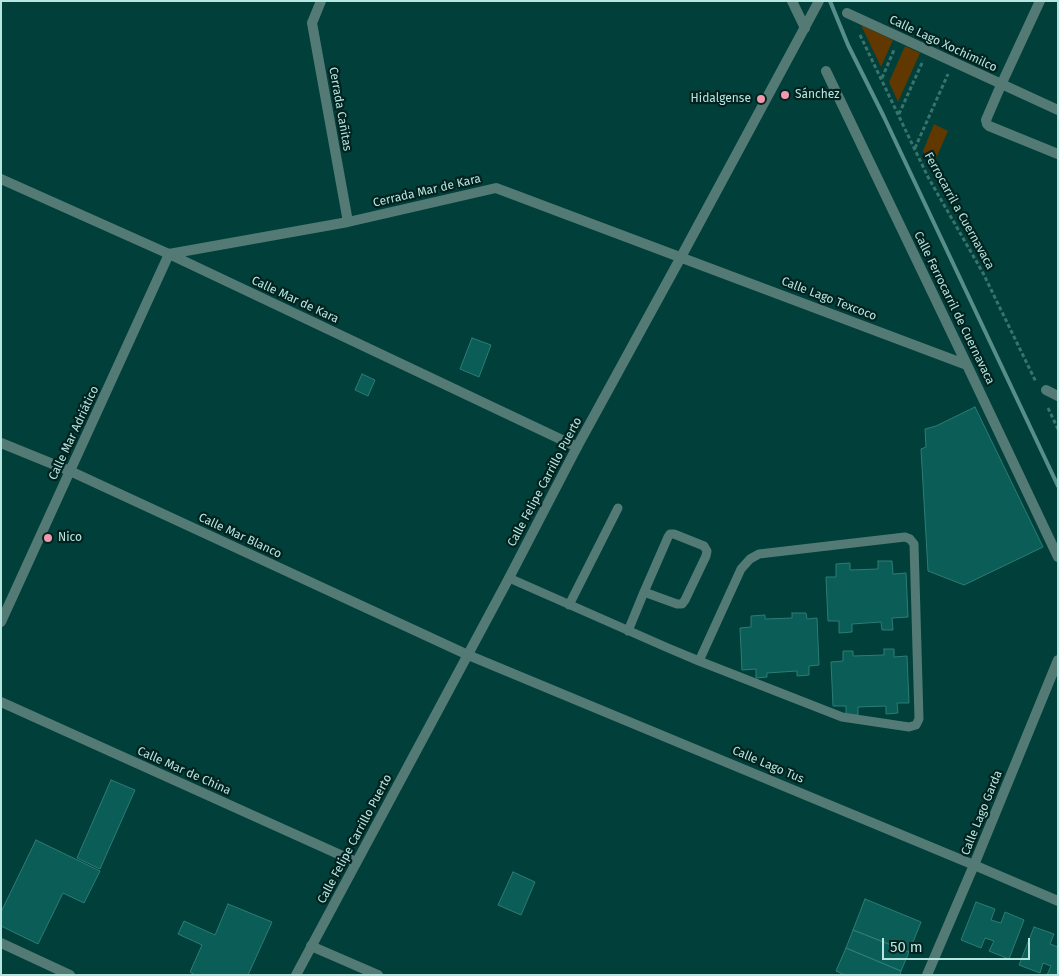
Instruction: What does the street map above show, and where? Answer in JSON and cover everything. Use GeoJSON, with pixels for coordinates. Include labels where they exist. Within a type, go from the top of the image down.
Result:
{"type":"FeatureCollection","features":[{"type":"Feature","properties":{"kind":"street","name":"Cerrada Cañitas"},"geometry":{"type":"LineString","coordinates":[[321,1],[312,23],[348,222]]}},
{"type":"Feature","properties":{"kind":"street"},"geometry":{"type":"LineString","coordinates":[[792,1],[804,28]]}},
{"type":"Feature","properties":{"kind":"street","name":"Calle Felipe Carrillo Puerto"},"geometry":{"type":"LineString","coordinates":[[296,975],[577,447],[819,1]]}},
{"type":"Feature","properties":{"kind":"street"},"geometry":{"type":"LineString","coordinates":[[1001,85],[1040,1]]}},
{"type":"Feature","properties":{"kind":"street","name":"Calle Lago Xochimilco"},"geometry":{"type":"LineString","coordinates":[[849,14],[1058,110]]}},
{"type":"Feature","properties":{"kind":"street","name":"Calle Ferrocarril de Cuernavaca"},"geometry":{"type":"LineString","coordinates":[[826,71],[1058,558]]}},
{"type":"Feature","properties":{"kind":"street","name":"Calle Lago Xochimilco"},"geometry":{"type":"LineString","coordinates":[[1001,85],[986,120],[987,124],[1058,154]]}},
{"type":"Feature","properties":{"kind":"street","name":"Calle Mar de Kara"},"geometry":{"type":"LineString","coordinates":[[1,179],[169,254],[577,447]]}},
{"type":"Feature","properties":{"kind":"street","name":"Cerrada Mar de Kara"},"geometry":{"type":"LineString","coordinates":[[169,254],[348,222],[496,188],[681,257]]}},
{"type":"Feature","properties":{"kind":"street","name":"Calle Mar Adriático"},"geometry":{"type":"LineString","coordinates":[[1,622],[169,254]]}},
{"type":"Feature","properties":{"kind":"street","name":"Calle Lago Texcoco"},"geometry":{"type":"LineString","coordinates":[[681,257],[967,365]]}},
{"type":"Feature","properties":{"kind":"street"},"geometry":{"type":"LineString","coordinates":[[1042,389],[1058,396]]}},
{"type":"Feature","properties":{"kind":"street","name":"Calle Mar Blanco"},"geometry":{"type":"LineString","coordinates":[[1,443],[70,471],[468,654]]}},
{"type":"Feature","properties":{"kind":"street","name":"Calle Lago Tus"},"geometry":{"type":"LineString","coordinates":[[468,654],[974,864],[1058,901]]}},
{"type":"Feature","properties":{"kind":"street","name":"Calle Lago Garda"},"geometry":{"type":"LineString","coordinates":[[927,975],[1058,660]]}},
{"type":"Feature","properties":{"kind":"street","name":"Calle Mar de China"},"geometry":{"type":"LineString","coordinates":[[1,702],[356,862]]}},
{"type":"Feature","properties":{"kind":"street"},"geometry":{"type":"LineString","coordinates":[[1,943],[70,975]]}},
{"type":"Feature","properties":{"kind":"street"},"geometry":{"type":"LineString","coordinates":[[311,946],[378,975]]}},
{"type":"Feature","properties":{"kind":"lane"},"geometry":{"type":"LineString","coordinates":[[569,605],[618,508]]}},
{"type":"Feature","properties":{"kind":"lane"},"geometry":{"type":"LineString","coordinates":[[628,631],[644,592],[668,536],[674,534],[704,546],[706,556],[682,604],[644,592]]}},
{"type":"Feature","properties":{"kind":"lane"},"geometry":{"type":"LineString","coordinates":[[508,578],[699,661],[842,717],[909,727],[916,725],[919,719],[914,544],[910,539],[904,537],[759,554],[750,559],[741,569],[699,661]]}},
{"type":"Feature","properties":{"kind":"path","name":"Ferrocarril a Cuernavaca"},"geometry":{"type":"LineString","coordinates":[[849,14],[937,192],[983,273],[1042,389]]}},
{"type":"Feature","properties":{"kind":"path"},"geometry":{"type":"LineString","coordinates":[[882,79],[900,38]]}},
{"type":"Feature","properties":{"kind":"path"},"geometry":{"type":"LineString","coordinates":[[899,115],[927,50]]}},
{"type":"Feature","properties":{"kind":"path"},"geometry":{"type":"LineString","coordinates":[[915,149],[953,62]]}},
{"type":"Feature","properties":{"kind":"path"},"geometry":{"type":"LineString","coordinates":[[1046,404],[1058,429]]}},
{"type":"Feature","properties":{"kind":"shaded area"},"geometry":{"type":"Polygon","coordinates":[[[861,25],[893,40],[881,67],[861,25]]]}},
{"type":"Feature","properties":{"kind":"shaded area"},"geometry":{"type":"Polygon","coordinates":[[[905,46],[920,53],[898,102],[889,82],[905,46]]]}},
{"type":"Feature","properties":{"kind":"shaded area"},"geometry":{"type":"Polygon","coordinates":[[[934,124],[948,131],[931,170],[923,151],[934,124]]]}},
{"type":"Feature","properties":{"kind":"building"},"geometry":{"type":"Polygon","coordinates":[[[472,338],[491,345],[479,377],[460,369],[472,338]]]}},
{"type":"Feature","properties":{"kind":"building"},"geometry":{"type":"Polygon","coordinates":[[[362,374],[375,380],[368,396],[355,390],[362,374]]]}},
{"type":"Feature","properties":{"kind":"building"},"geometry":{"type":"Polygon","coordinates":[[[975,407],[1043,547],[964,585],[928,571],[921,449],[926,447],[925,429],[936,426],[975,407]]]}},
{"type":"Feature","properties":{"kind":"building"},"geometry":{"type":"Polygon","coordinates":[[[878,561],[892,561],[893,574],[906,573],[908,617],[892,618],[893,630],[882,630],[881,622],[852,624],[852,632],[839,633],[839,621],[828,621],[826,577],[836,577],[836,564],[850,563],[850,570],[878,569],[878,561]]]}},
{"type":"Feature","properties":{"kind":"building"},"geometry":{"type":"Polygon","coordinates":[[[792,613],[806,613],[807,619],[817,618],[819,665],[809,666],[809,675],[797,676],[797,671],[767,673],[767,677],[756,678],[756,669],[742,670],[740,628],[751,627],[751,616],[765,615],[765,619],[792,618],[792,613]]]}},
{"type":"Feature","properties":{"kind":"building"},"geometry":{"type":"Polygon","coordinates":[[[884,649],[894,649],[894,657],[907,656],[909,703],[897,703],[898,713],[886,714],[886,706],[858,707],[858,715],[846,716],[846,706],[833,706],[831,662],[843,661],[843,651],[853,651],[853,656],[884,655],[884,649]]]}},
{"type":"Feature","properties":{"kind":"building"},"geometry":{"type":"Polygon","coordinates":[[[111,780],[135,790],[100,869],[77,858],[111,780]]]}},
{"type":"Feature","properties":{"kind":"building"},"geometry":{"type":"Polygon","coordinates":[[[36,840],[100,871],[84,903],[63,893],[38,944],[1,926],[1,912],[36,840]]]}},
{"type":"Feature","properties":{"kind":"building"},"geometry":{"type":"Polygon","coordinates":[[[513,872],[535,882],[521,915],[498,905],[513,872]]]}},
{"type":"Feature","properties":{"kind":"building"},"geometry":{"type":"Polygon","coordinates":[[[865,899],[921,922],[909,952],[853,930],[865,899]]]}},
{"type":"Feature","properties":{"kind":"building"},"geometry":{"type":"Polygon","coordinates":[[[976,902],[995,909],[991,920],[1001,923],[1005,912],[1024,920],[1009,959],[989,951],[994,941],[985,938],[981,948],[961,940],[976,902]]]}},
{"type":"Feature","properties":{"kind":"building"},"geometry":{"type":"Polygon","coordinates":[[[228,904],[272,922],[248,975],[195,975],[190,972],[202,945],[178,934],[184,921],[215,935],[228,904]]]}},
{"type":"Feature","properties":{"kind":"building"},"geometry":{"type":"Polygon","coordinates":[[[1034,927],[1054,934],[1050,944],[1058,947],[1058,975],[1047,975],[1051,966],[1043,963],[1040,973],[1019,965],[1034,927]]]}},
{"type":"Feature","properties":{"kind":"building"},"geometry":{"type":"Polygon","coordinates":[[[853,930],[909,952],[901,971],[846,948],[853,930]]]}},
{"type":"Feature","properties":{"kind":"building"},"geometry":{"type":"Polygon","coordinates":[[[846,948],[901,971],[900,975],[845,975],[836,971],[846,948]]]}},
{"type":"Feature","properties":{"kind":"railway"},"geometry":{"type":"LineString","coordinates":[[830,1],[848,45],[884,117],[1058,486]]}},
{"type":"Feature","properties":{"kind":"place","name":"Sánchez"},"geometry":{"type":"Point","coordinates":[785,95]}},
{"type":"Feature","properties":{"kind":"place","name":"Hidalgense"},"geometry":{"type":"Point","coordinates":[761,99]}},
{"type":"Feature","properties":{"kind":"place","name":"Nico"},"geometry":{"type":"Point","coordinates":[48,538]}}]}
